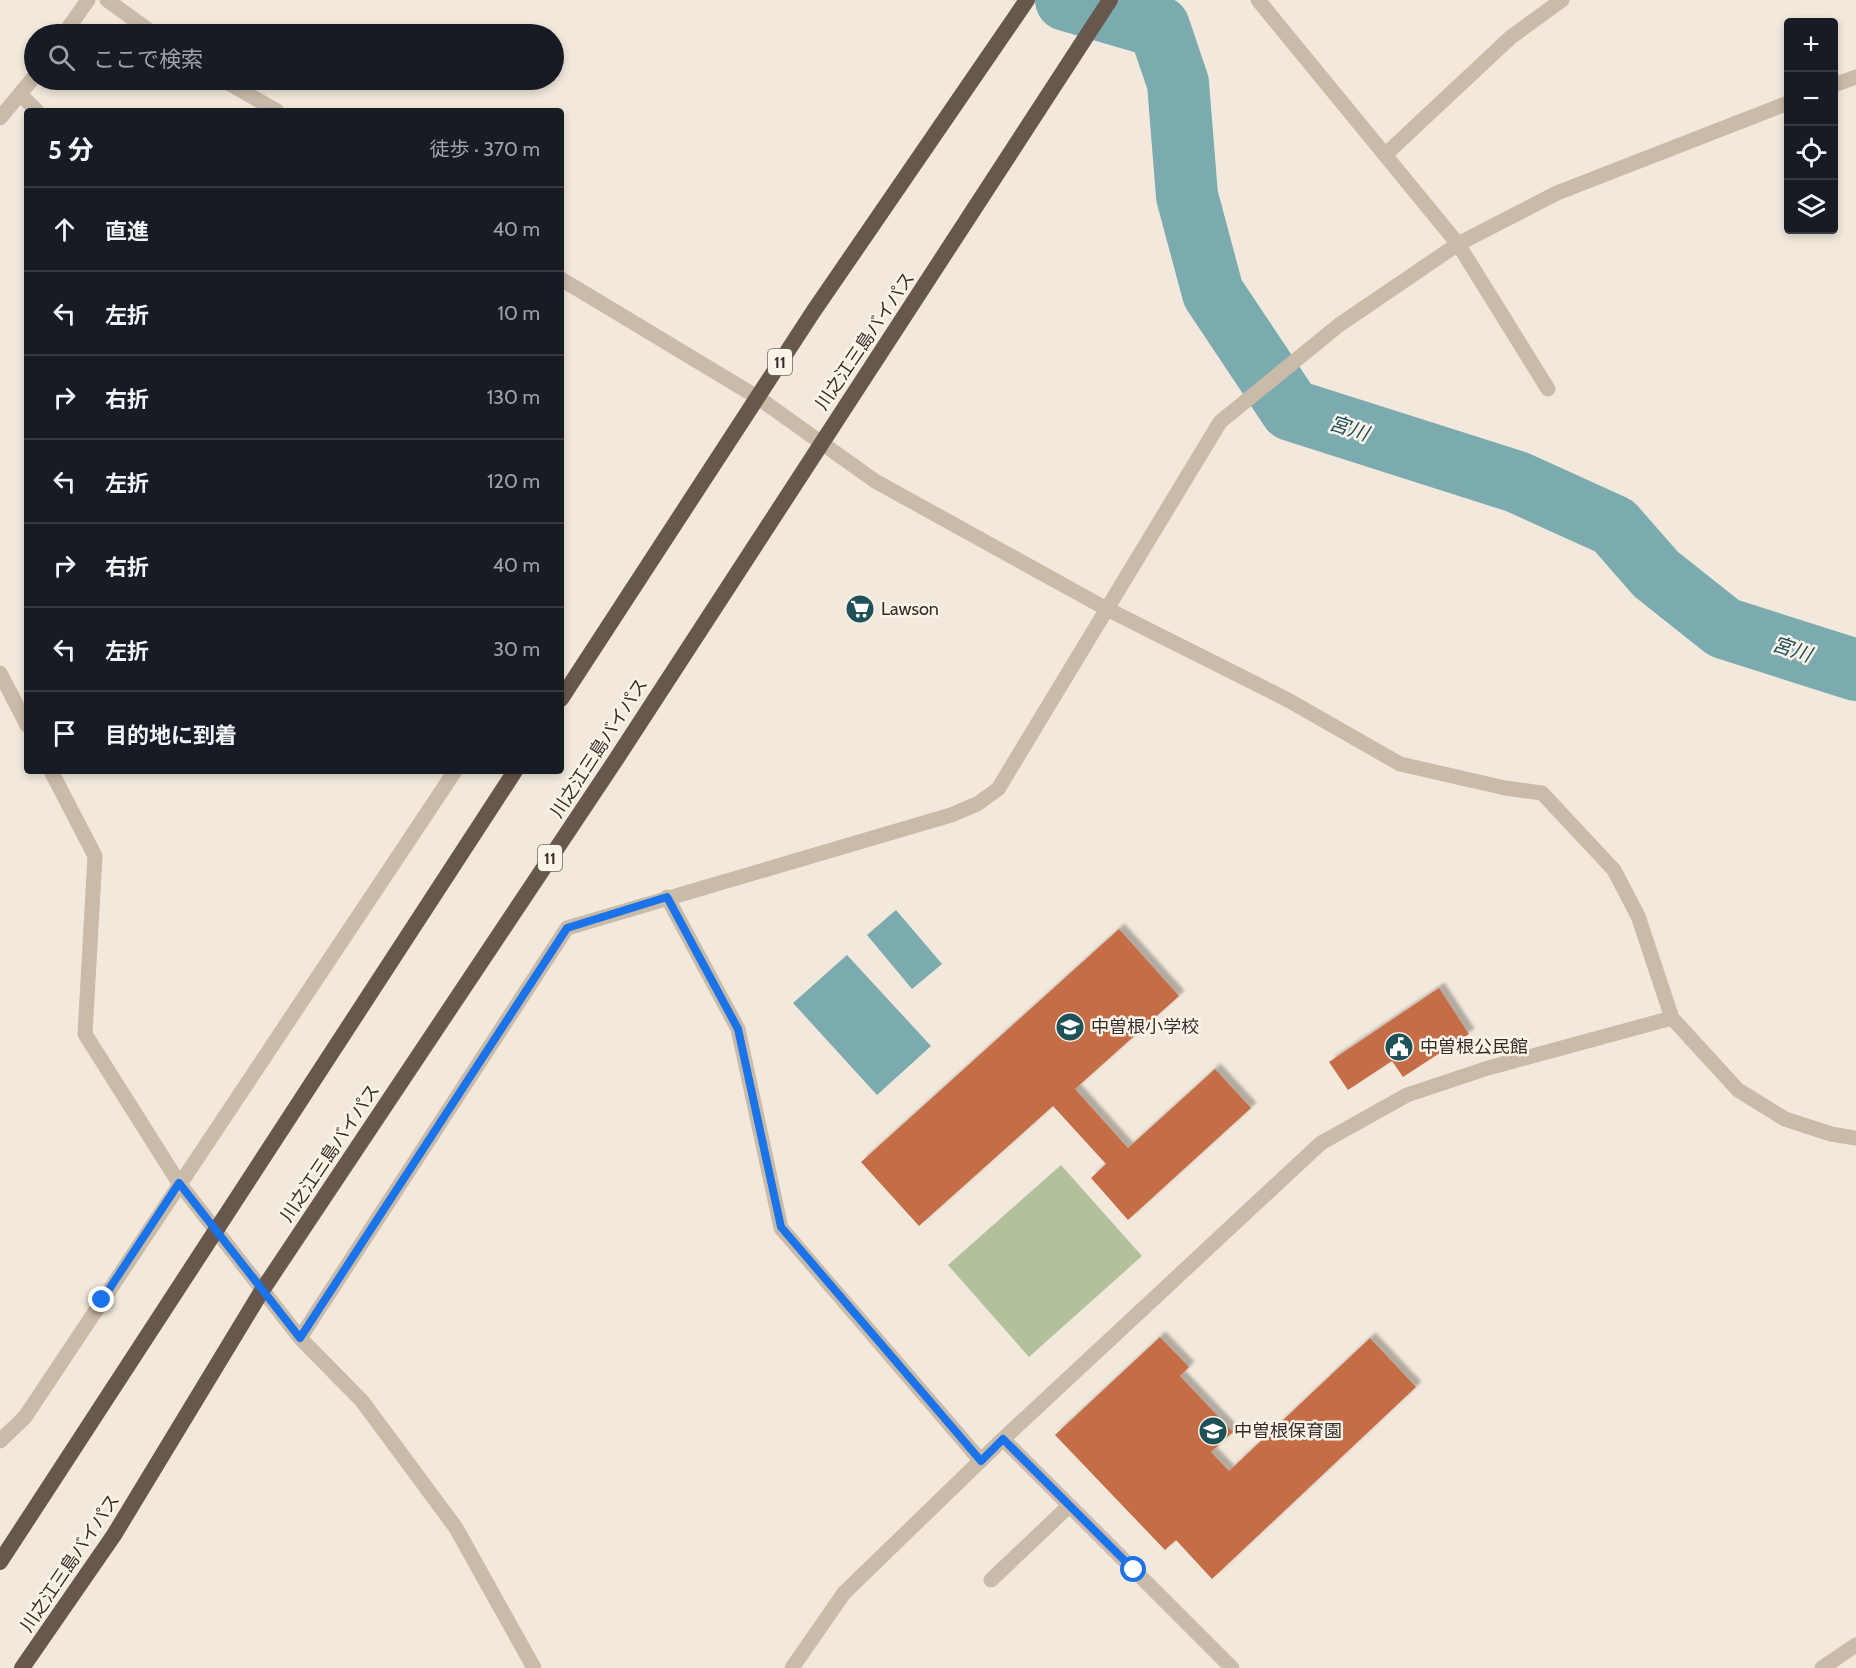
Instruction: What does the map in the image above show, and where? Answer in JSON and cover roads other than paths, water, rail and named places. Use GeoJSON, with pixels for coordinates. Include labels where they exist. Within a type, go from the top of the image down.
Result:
{"type":"FeatureCollection","features":[{"type":"Feature","properties":{"kind":"highway","name":"11"},"geometry":{"type":"LineString","coordinates":[[564,694],[757,397],[1027,0]]}},
{"type":"Feature","properties":{"kind":"highway","name":"川之江三島バイパス"},"geometry":{"type":"LineString","coordinates":[[22,1668],[114,1535],[263,1289],[617,758],[820,444],[881,356],[1110,0]]}},
{"type":"Feature","properties":{"kind":"highway"},"geometry":{"type":"LineString","coordinates":[[0,1562],[513,774]]}},
{"type":"Feature","properties":{"kind":"street"},"geometry":{"type":"LineString","coordinates":[[71,24],[88,0]]}},
{"type":"Feature","properties":{"kind":"street"},"geometry":{"type":"LineString","coordinates":[[107,0],[140,24]]}},
{"type":"Feature","properties":{"kind":"street"},"geometry":{"type":"LineString","coordinates":[[1258,0],[1458,244],[1548,389]]}},
{"type":"Feature","properties":{"kind":"street"},"geometry":{"type":"LineString","coordinates":[[1386,154],[1511,37],[1562,0]]}},
{"type":"Feature","properties":{"kind":"street"},"geometry":{"type":"LineString","coordinates":[[1838,83],[1856,76]]}},
{"type":"Feature","properties":{"kind":"street"},"geometry":{"type":"LineString","coordinates":[[0,118],[26,90]]}},
{"type":"Feature","properties":{"kind":"street"},"geometry":{"type":"LineString","coordinates":[[240,90],[272,108]]}},
{"type":"Feature","properties":{"kind":"street"},"geometry":{"type":"LineString","coordinates":[[22,96],[33,108]]}},
{"type":"Feature","properties":{"kind":"street"},"geometry":{"type":"LineString","coordinates":[[300,1338],[567,928],[951,815],[977,804],[998,789],[1105,608],[1220,422],[1339,325],[1458,244],[1557,193],[1784,105]]}},
{"type":"Feature","properties":{"kind":"street"},"geometry":{"type":"LineString","coordinates":[[564,281],[757,397],[875,481],[1105,608],[1288,700],[1400,764],[1505,789],[1542,793],[1614,870],[1638,916],[1672,1018],[1738,1090],[1785,1119],[1831,1134],[1856,1138]]}},
{"type":"Feature","properties":{"kind":"street"},"geometry":{"type":"LineString","coordinates":[[0,673],[24,719]]}},
{"type":"Feature","properties":{"kind":"street"},"geometry":{"type":"LineString","coordinates":[[53,774],[95,856],[85,1035],[179,1183],[218,1230],[300,1338],[362,1401],[456,1528],[534,1668]]}},
{"type":"Feature","properties":{"kind":"street"},"geometry":{"type":"LineString","coordinates":[[0,1441],[25,1417],[453,774]]}},
{"type":"Feature","properties":{"kind":"street"},"geometry":{"type":"LineString","coordinates":[[667,897],[738,1029],[781,1227],[981,1461]]}},
{"type":"Feature","properties":{"kind":"street"},"geometry":{"type":"LineString","coordinates":[[792,1668],[844,1593],[1003,1439],[1321,1143],[1407,1095],[1488,1068],[1672,1018]]}},
{"type":"Feature","properties":{"kind":"street"},"geometry":{"type":"LineString","coordinates":[[1003,1439],[1232,1668]]}},
{"type":"Feature","properties":{"kind":"street"},"geometry":{"type":"LineString","coordinates":[[991,1580],[1069,1506]]}},
{"type":"Feature","properties":{"kind":"street"},"geometry":{"type":"LineString","coordinates":[[1822,1668],[1856,1645]]}},
{"type":"Feature","properties":{"kind":"water"},"geometry":{"type":"Polygon","coordinates":[[[896,910],[942,964],[912,989],[867,935],[896,910]]]}},
{"type":"Feature","properties":{"kind":"water"},"geometry":{"type":"Polygon","coordinates":[[[847,955],[931,1046],[877,1095],[793,1003],[847,955]]]}},
{"type":"Feature","properties":{"kind":"waterway","name":"宮川"},"geometry":{"type":"LineString","coordinates":[[1066,0],[1159,27],[1178,83],[1187,196],[1213,293],[1291,410],[1517,482],[1614,526],[1656,574],[1724,628],[1856,670]]}},
{"type":"Feature","properties":{"kind":"place","name":"Lawson"},"geometry":{"type":"Point","coordinates":[860,609]}},
{"type":"Feature","properties":{"kind":"place","name":"中曽根小学校"},"geometry":{"type":"Point","coordinates":[1070,1027]}},
{"type":"Feature","properties":{"kind":"place","name":"中曽根公民館"},"geometry":{"type":"Point","coordinates":[1399,1047]}},
{"type":"Feature","properties":{"kind":"place","name":"中曽根保育園"},"geometry":{"type":"Point","coordinates":[1213,1431]}}]}
